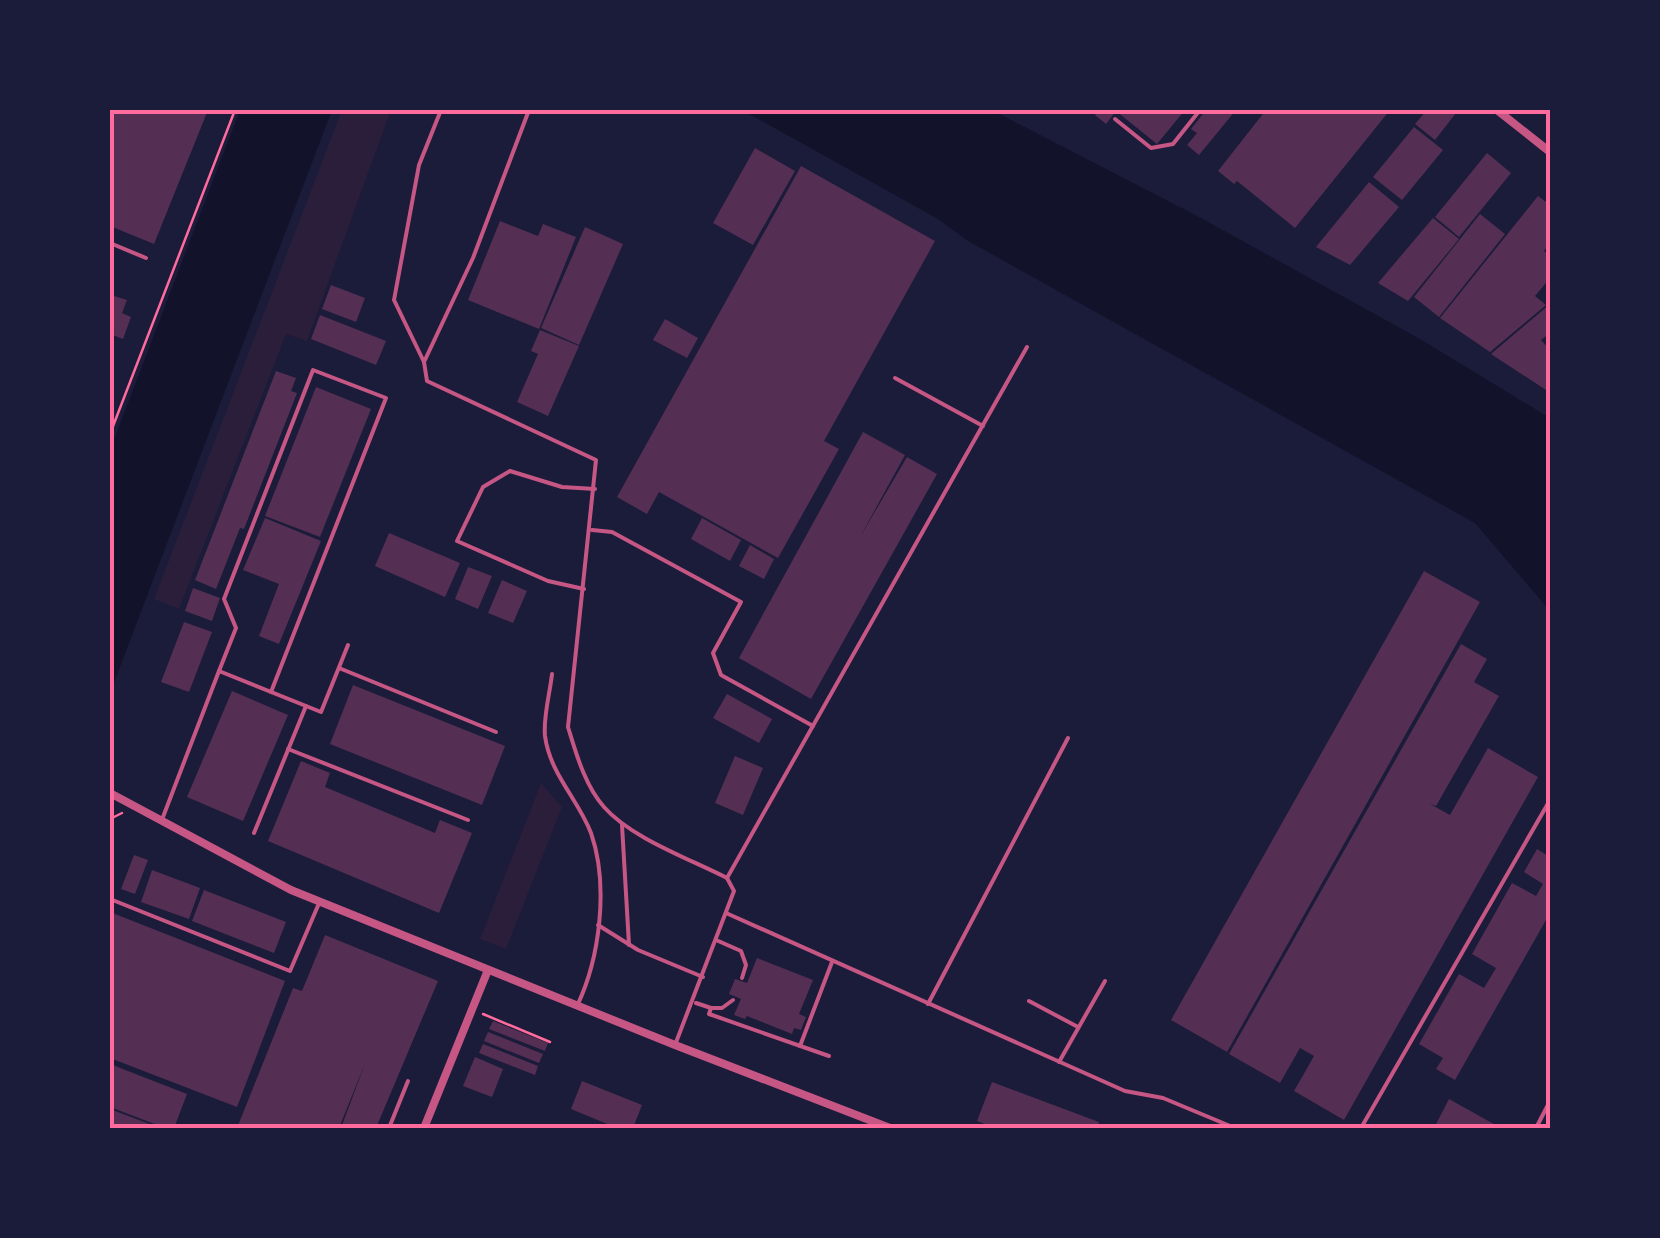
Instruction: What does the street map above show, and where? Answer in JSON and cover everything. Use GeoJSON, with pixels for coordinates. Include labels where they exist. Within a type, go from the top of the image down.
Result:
{"type":"FeatureCollection","features":[{"type":"Feature","properties":{"kind":"street"},"geometry":{"type":"LineString","coordinates":[[1498,110],[1550,152]]}},
{"type":"Feature","properties":{"kind":"street"},"geometry":{"type":"LineString","coordinates":[[110,793],[268,880],[675,1046],[890,1128]]}},
{"type":"Feature","properties":{"kind":"street"},"geometry":{"type":"LineString","coordinates":[[424,1128],[488,970]]}},
{"type":"Feature","properties":{"kind":"lane"},"geometry":{"type":"LineString","coordinates":[[441,110],[419,165],[394,300],[424,362],[427,381],[591,455],[597,464],[568,727],[580,764],[602,805],[622,824],[728,878],[734,890],[675,1046]]}},
{"type":"Feature","properties":{"kind":"lane"},"geometry":{"type":"LineString","coordinates":[[424,362],[473,258],[529,110]]}},
{"type":"Feature","properties":{"kind":"lane"},"geometry":{"type":"LineString","coordinates":[[1116,118],[1151,148],[1173,144],[1200,110]]}},
{"type":"Feature","properties":{"kind":"lane"},"geometry":{"type":"LineString","coordinates":[[110,242],[146,258]]}},
{"type":"Feature","properties":{"kind":"lane"},"geometry":{"type":"LineString","coordinates":[[728,878],[1027,348]]}},
{"type":"Feature","properties":{"kind":"lane"},"geometry":{"type":"LineString","coordinates":[[161,822],[236,628],[224,599],[313,370],[386,398],[271,692]]}},
{"type":"Feature","properties":{"kind":"lane"},"geometry":{"type":"LineString","coordinates":[[895,378],[982,426]]}},
{"type":"Feature","properties":{"kind":"lane"},"geometry":{"type":"LineString","coordinates":[[584,589],[548,581],[457,541],[484,487],[510,471],[562,486],[595,489]]}},
{"type":"Feature","properties":{"kind":"lane"},"geometry":{"type":"LineString","coordinates":[[590,530],[612,532],[742,602],[713,653],[721,675],[813,726]]}},
{"type":"Feature","properties":{"kind":"lane"},"geometry":{"type":"LineString","coordinates":[[218,671],[322,712],[348,645]]}},
{"type":"Feature","properties":{"kind":"lane"},"geometry":{"type":"LineString","coordinates":[[339,668],[496,732]]}},
{"type":"Feature","properties":{"kind":"lane"},"geometry":{"type":"LineString","coordinates":[[552,674],[544,734],[554,770],[591,833],[601,895],[592,975],[578,1006]]}},
{"type":"Feature","properties":{"kind":"lane"},"geometry":{"type":"LineString","coordinates":[[254,833],[306,706]]}},
{"type":"Feature","properties":{"kind":"lane"},"geometry":{"type":"LineString","coordinates":[[928,1004],[1068,738]]}},
{"type":"Feature","properties":{"kind":"lane"},"geometry":{"type":"LineString","coordinates":[[288,749],[468,820]]}},
{"type":"Feature","properties":{"kind":"lane"},"geometry":{"type":"LineString","coordinates":[[1361,1128],[1550,800]]}},
{"type":"Feature","properties":{"kind":"lane"},"geometry":{"type":"LineString","coordinates":[[622,824],[630,945]]}},
{"type":"Feature","properties":{"kind":"lane"},"geometry":{"type":"LineString","coordinates":[[110,899],[290,971],[320,901]]}},
{"type":"Feature","properties":{"kind":"lane"},"geometry":{"type":"LineString","coordinates":[[726,913],[1125,1091],[1163,1098],[1235,1128]]}},
{"type":"Feature","properties":{"kind":"lane"},"geometry":{"type":"LineString","coordinates":[[598,924],[630,945],[703,977]]}},
{"type":"Feature","properties":{"kind":"lane"},"geometry":{"type":"LineString","coordinates":[[716,940],[740,951],[746,965],[742,978]]}},
{"type":"Feature","properties":{"kind":"lane"},"geometry":{"type":"LineString","coordinates":[[800,1046],[832,962]]}},
{"type":"Feature","properties":{"kind":"lane"},"geometry":{"type":"LineString","coordinates":[[1059,1062],[1105,981]]}},
{"type":"Feature","properties":{"kind":"lane"},"geometry":{"type":"LineString","coordinates":[[694,1002],[722,1008],[733,1000]]}},
{"type":"Feature","properties":{"kind":"lane"},"geometry":{"type":"LineString","coordinates":[[1029,1001],[1078,1028]]}},
{"type":"Feature","properties":{"kind":"lane"},"geometry":{"type":"LineString","coordinates":[[711,1008],[709,1014],[829,1056]]}},
{"type":"Feature","properties":{"kind":"lane"},"geometry":{"type":"LineString","coordinates":[[389,1128],[408,1081]]}},
{"type":"Feature","properties":{"kind":"lane"},"geometry":{"type":"LineString","coordinates":[[1536,1128],[1550,1101]]}},
{"type":"Feature","properties":{"kind":"path"},"geometry":{"type":"LineString","coordinates":[[110,434],[235,110]]}},
{"type":"Feature","properties":{"kind":"path"},"geometry":{"type":"LineString","coordinates":[[482,1014],[550,1042]]}},
{"type":"Feature","properties":{"kind":"shaded area"},"geometry":{"type":"Polygon","coordinates":[[[240,110],[332,110],[110,693],[110,450],[240,110]]]}},
{"type":"Feature","properties":{"kind":"shaded area"},"geometry":{"type":"Polygon","coordinates":[[[342,110],[391,110],[307,341],[286,334],[179,609],[154,599],[342,110]]]}},
{"type":"Feature","properties":{"kind":"shaded area"},"geometry":{"type":"Polygon","coordinates":[[[742,110],[992,110],[1199,217],[1420,339],[1550,418],[1550,611],[1475,523],[968,241],[938,219],[742,110]]]}},
{"type":"Feature","properties":{"kind":"shaded area"},"geometry":{"type":"Polygon","coordinates":[[[541,783],[562,807],[506,949],[480,939],[541,783]]]}},
{"type":"Feature","properties":{"kind":"building"},"geometry":{"type":"Polygon","coordinates":[[[110,110],[208,110],[154,244],[110,226],[110,110]]]}},
{"type":"Feature","properties":{"kind":"building"},"geometry":{"type":"Polygon","coordinates":[[[1099,110],[1185,110],[1157,144],[1116,111],[1106,124],[1095,115],[1099,110]]]}},
{"type":"Feature","properties":{"kind":"building"},"geometry":{"type":"Polygon","coordinates":[[[1206,110],[1236,110],[1199,155],[1187,145],[1197,133],[1191,129],[1206,110]]]}},
{"type":"Feature","properties":{"kind":"building"},"geometry":{"type":"Polygon","coordinates":[[[1266,110],[1390,110],[1295,228],[1237,181],[1234,184],[1218,171],[1266,110]]]}},
{"type":"Feature","properties":{"kind":"building"},"geometry":{"type":"Polygon","coordinates":[[[1427,110],[1456,113],[1435,140],[1415,124],[1427,110]]]}},
{"type":"Feature","properties":{"kind":"building"},"geometry":{"type":"Polygon","coordinates":[[[1414,127],[1443,150],[1402,200],[1373,177],[1414,127]]]}},
{"type":"Feature","properties":{"kind":"building"},"geometry":{"type":"Polygon","coordinates":[[[755,148],[795,171],[753,245],[713,223],[755,148]]]}},
{"type":"Feature","properties":{"kind":"building"},"geometry":{"type":"Polygon","coordinates":[[[1487,153],[1511,173],[1459,237],[1435,217],[1487,153]]]}},
{"type":"Feature","properties":{"kind":"building"},"geometry":{"type":"Polygon","coordinates":[[[801,166],[935,241],[824,441],[839,449],[778,558],[659,492],[647,514],[617,497],[801,166]]]}},
{"type":"Feature","properties":{"kind":"building"},"geometry":{"type":"Polygon","coordinates":[[[1369,182],[1399,207],[1350,265],[1316,247],[1369,182]]]}},
{"type":"Feature","properties":{"kind":"building"},"geometry":{"type":"Polygon","coordinates":[[[1538,196],[1550,205],[1550,243],[1544,251],[1550,256],[1550,278],[1535,296],[1546,305],[1490,352],[1440,318],[1538,196]]]}},
{"type":"Feature","properties":{"kind":"building"},"geometry":{"type":"Polygon","coordinates":[[[1480,214],[1505,234],[1439,317],[1414,297],[1480,214]]]}},
{"type":"Feature","properties":{"kind":"building"},"geometry":{"type":"Polygon","coordinates":[[[1433,218],[1459,239],[1408,301],[1378,283],[1433,218]]]}},
{"type":"Feature","properties":{"kind":"building"},"geometry":{"type":"Polygon","coordinates":[[[500,221],[538,236],[543,224],[576,237],[539,329],[468,300],[500,221]]]}},
{"type":"Feature","properties":{"kind":"building"},"geometry":{"type":"Polygon","coordinates":[[[585,227],[623,244],[579,345],[541,328],[585,227]]]}},
{"type":"Feature","properties":{"kind":"building"},"geometry":{"type":"Polygon","coordinates":[[[331,285],[365,298],[356,322],[322,309],[331,285]]]}},
{"type":"Feature","properties":{"kind":"building"},"geometry":{"type":"Polygon","coordinates":[[[111,295],[127,300],[122,313],[131,317],[123,339],[110,334],[111,295]]]}},
{"type":"Feature","properties":{"kind":"building"},"geometry":{"type":"Polygon","coordinates":[[[1550,304],[1550,333],[1541,340],[1550,350],[1550,386],[1546,390],[1491,354],[1550,304]]]}},
{"type":"Feature","properties":{"kind":"building"},"geometry":{"type":"Polygon","coordinates":[[[320,315],[386,341],[376,365],[311,339],[320,315]]]}},
{"type":"Feature","properties":{"kind":"building"},"geometry":{"type":"Polygon","coordinates":[[[665,319],[698,338],[687,358],[653,340],[665,319]]]}},
{"type":"Feature","properties":{"kind":"building"},"geometry":{"type":"Polygon","coordinates":[[[540,330],[579,346],[548,416],[517,402],[538,354],[531,351],[540,330]]]}},
{"type":"Feature","properties":{"kind":"building"},"geometry":{"type":"Polygon","coordinates":[[[276,371],[296,378],[291,391],[297,393],[216,589],[195,580],[276,371]]]}},
{"type":"Feature","properties":{"kind":"building"},"geometry":{"type":"Polygon","coordinates":[[[316,387],[371,409],[320,537],[265,516],[316,387]]]}},
{"type":"Feature","properties":{"kind":"building"},"geometry":{"type":"Polygon","coordinates":[[[863,432],[905,455],[860,537],[907,457],[937,474],[811,699],[739,658],[863,432]]]}},
{"type":"Feature","properties":{"kind":"building"},"geometry":{"type":"Polygon","coordinates":[[[265,518],[321,541],[279,644],[259,636],[279,584],[243,570],[265,518]]]}},
{"type":"Feature","properties":{"kind":"building"},"geometry":{"type":"Polygon","coordinates":[[[702,518],[741,540],[730,561],[691,539],[702,518]]]}},
{"type":"Feature","properties":{"kind":"building"},"geometry":{"type":"Polygon","coordinates":[[[389,533],[460,563],[445,597],[375,566],[389,533]]]}},
{"type":"Feature","properties":{"kind":"building"},"geometry":{"type":"Polygon","coordinates":[[[750,545],[774,559],[764,579],[739,566],[750,545]]]}},
{"type":"Feature","properties":{"kind":"building"},"geometry":{"type":"Polygon","coordinates":[[[468,567],[492,576],[478,609],[455,599],[468,567]]]}},
{"type":"Feature","properties":{"kind":"building"},"geometry":{"type":"Polygon","coordinates":[[[1424,571],[1480,602],[1227,1052],[1171,1020],[1424,571]]]}},
{"type":"Feature","properties":{"kind":"building"},"geometry":{"type":"Polygon","coordinates":[[[502,580],[527,591],[513,623],[488,613],[502,580]]]}},
{"type":"Feature","properties":{"kind":"building"},"geometry":{"type":"Polygon","coordinates":[[[193,588],[220,598],[212,621],[185,611],[193,588]]]}},
{"type":"Feature","properties":{"kind":"building"},"geometry":{"type":"Polygon","coordinates":[[[184,622],[212,632],[189,692],[161,682],[184,622]]]}},
{"type":"Feature","properties":{"kind":"building"},"geometry":{"type":"Polygon","coordinates":[[[1461,644],[1487,659],[1474,682],[1499,696],[1436,806],[1430,804],[1450,815],[1488,748],[1538,777],[1344,1120],[1294,1091],[1314,1056],[1300,1048],[1280,1083],[1229,1054],[1461,644]]]}},
{"type":"Feature","properties":{"kind":"building"},"geometry":{"type":"Polygon","coordinates":[[[353,685],[505,746],[482,805],[330,744],[353,685]]]}},
{"type":"Feature","properties":{"kind":"building"},"geometry":{"type":"Polygon","coordinates":[[[232,691],[288,715],[243,821],[187,797],[232,691]]]}},
{"type":"Feature","properties":{"kind":"building"},"geometry":{"type":"Polygon","coordinates":[[[727,694],[772,719],[759,743],[713,718],[727,694]]]}},
{"type":"Feature","properties":{"kind":"building"},"geometry":{"type":"Polygon","coordinates":[[[735,756],[763,768],[743,815],[715,803],[735,756]]]}},
{"type":"Feature","properties":{"kind":"building"},"geometry":{"type":"Polygon","coordinates":[[[301,761],[330,773],[325,787],[435,833],[440,820],[472,833],[439,913],[268,841],[301,761]]]}},
{"type":"Feature","properties":{"kind":"building"},"geometry":{"type":"Polygon","coordinates":[[[1537,849],[1550,857],[1550,913],[1455,1080],[1436,1069],[1443,1058],[1419,1044],[1459,974],[1484,988],[1496,968],[1472,954],[1512,883],[1536,896],[1543,884],[1524,872],[1537,849]]]}},
{"type":"Feature","properties":{"kind":"building"},"geometry":{"type":"Polygon","coordinates":[[[134,855],[148,860],[135,894],[121,889],[134,855]]]}},
{"type":"Feature","properties":{"kind":"building"},"geometry":{"type":"Polygon","coordinates":[[[152,870],[200,888],[189,919],[141,902],[152,870]]]}},
{"type":"Feature","properties":{"kind":"building"},"geometry":{"type":"Polygon","coordinates":[[[204,890],[286,922],[274,953],[192,921],[204,890]]]}},
{"type":"Feature","properties":{"kind":"building"},"geometry":{"type":"Polygon","coordinates":[[[110,912],[285,981],[237,1107],[110,1058],[110,912]]]}},
{"type":"Feature","properties":{"kind":"building"},"geometry":{"type":"Polygon","coordinates":[[[325,935],[438,981],[376,1128],[341,1128],[366,1061],[339,1128],[237,1128],[293,988],[302,991],[325,935]]]}},
{"type":"Feature","properties":{"kind":"building"},"geometry":{"type":"Polygon","coordinates":[[[757,958],[813,980],[799,1014],[806,1017],[801,1030],[794,1028],[792,1034],[747,1016],[745,1019],[734,1015],[741,999],[729,994],[735,979],[747,983],[757,958]]]}},
{"type":"Feature","properties":{"kind":"building"},"geometry":{"type":"Polygon","coordinates":[[[493,1021],[548,1043],[545,1051],[489,1029],[493,1021]]]}},
{"type":"Feature","properties":{"kind":"building"},"geometry":{"type":"Polygon","coordinates":[[[488,1032],[543,1054],[539,1063],[484,1041],[488,1032]]]}},
{"type":"Feature","properties":{"kind":"building"},"geometry":{"type":"Polygon","coordinates":[[[483,1044],[538,1066],[535,1075],[479,1053],[483,1044]]]}},
{"type":"Feature","properties":{"kind":"building"},"geometry":{"type":"Polygon","coordinates":[[[475,1057],[503,1069],[492,1097],[463,1086],[475,1057]]]}},
{"type":"Feature","properties":{"kind":"building"},"geometry":{"type":"Polygon","coordinates":[[[110,1064],[187,1094],[174,1128],[110,1107],[110,1064]]]}},
{"type":"Feature","properties":{"kind":"building"},"geometry":{"type":"Polygon","coordinates":[[[582,1081],[642,1105],[633,1128],[617,1128],[571,1109],[582,1081]]]}},
{"type":"Feature","properties":{"kind":"building"},"geometry":{"type":"Polygon","coordinates":[[[992,1082],[1099,1122],[1097,1128],[995,1128],[977,1121],[992,1082]]]}},
{"type":"Feature","properties":{"kind":"building"},"geometry":{"type":"Polygon","coordinates":[[[1449,1099],[1501,1128],[1434,1128],[1449,1099]]]}},
{"type":"Feature","properties":{"kind":"building"},"geometry":{"type":"Polygon","coordinates":[[[110,1109],[160,1128],[110,1128],[110,1109]]]}}]}
